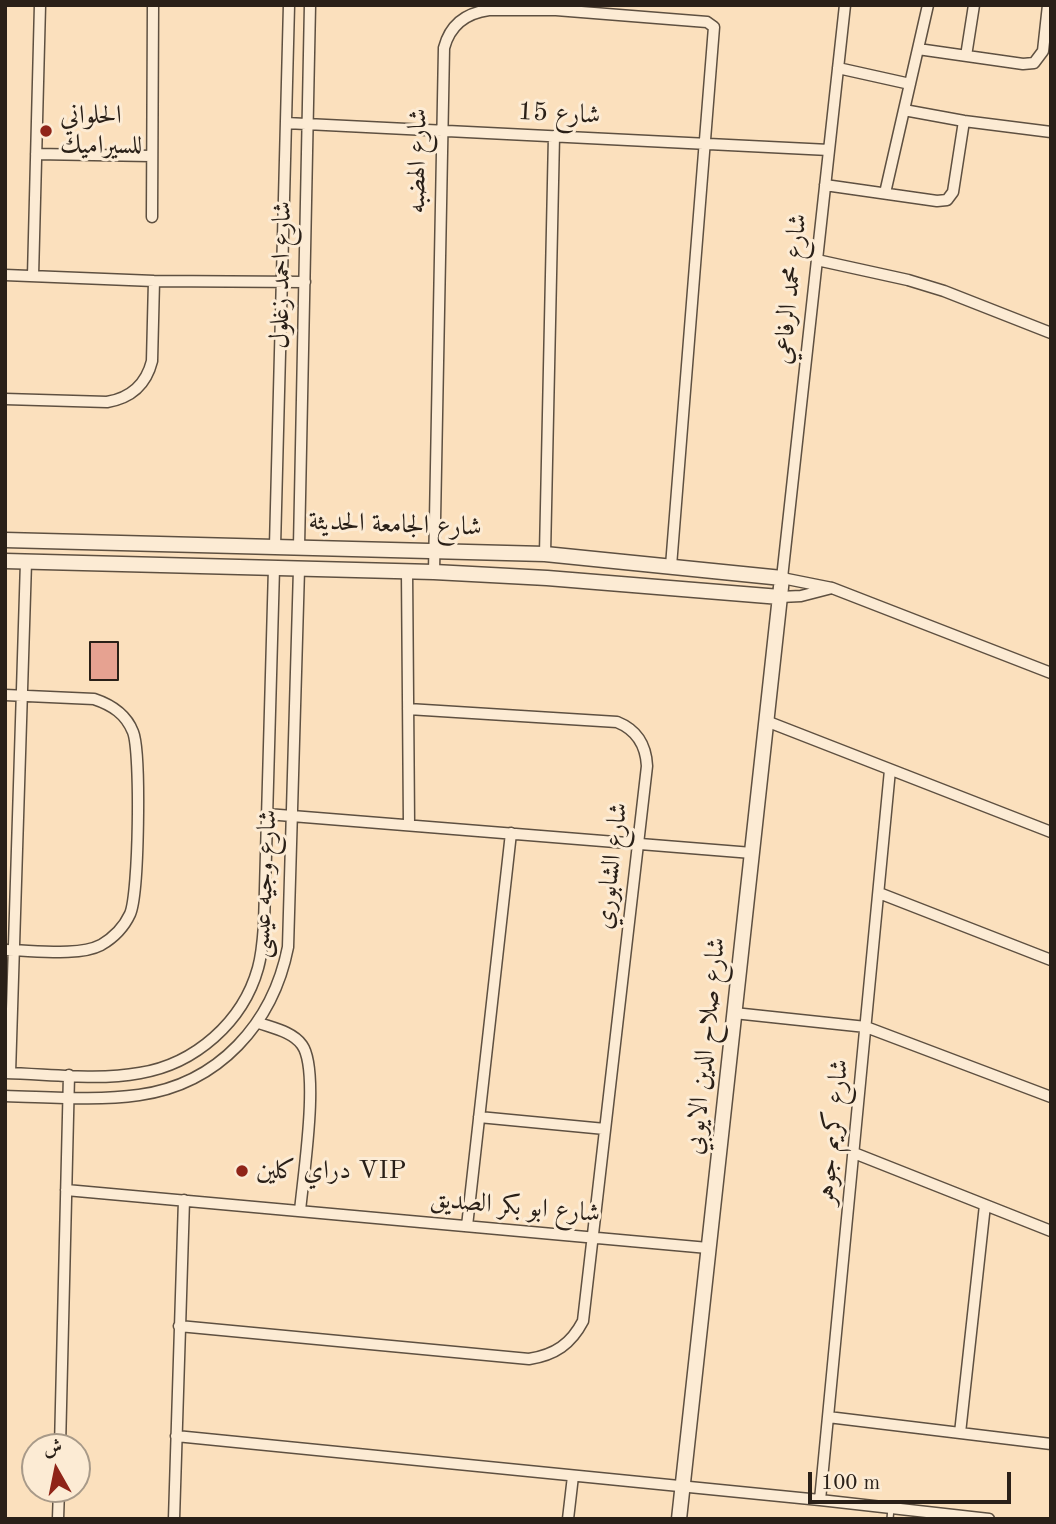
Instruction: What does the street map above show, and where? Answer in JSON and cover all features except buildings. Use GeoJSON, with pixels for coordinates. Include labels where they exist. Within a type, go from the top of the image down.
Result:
{"type":"FeatureCollection","features":[{"type":"Feature","properties":{"kind":"street"},"geometry":{"type":"LineString","coordinates":[[33,276],[40,5]]}},
{"type":"Feature","properties":{"kind":"street"},"geometry":{"type":"LineString","coordinates":[[152,217],[153,5]]}},
{"type":"Feature","properties":{"kind":"street","name":"شارع احمد زغلول"},"geometry":{"type":"LineString","coordinates":[[275,546],[289,5]]}},
{"type":"Feature","properties":{"kind":"street","name":"شارع احمد زغلول"},"geometry":{"type":"LineString","coordinates":[[299,547],[310,5]]}},
{"type":"Feature","properties":{"kind":"street","name":"شارع محمد الرفاعي"},"geometry":{"type":"LineString","coordinates":[[782,578],[845,5]]}},
{"type":"Feature","properties":{"kind":"street"},"geometry":{"type":"LineString","coordinates":[[885,193],[928,5]]}},
{"type":"Feature","properties":{"kind":"street"},"geometry":{"type":"LineString","coordinates":[[966,56],[974,5]]}},
{"type":"Feature","properties":{"kind":"street"},"geometry":{"type":"LineString","coordinates":[[918,49],[1023,64],[1034,63],[1043,51],[1048,5]]}},
{"type":"Feature","properties":{"kind":"street","name":"شارع الهضبه"},"geometry":{"type":"LineString","coordinates":[[434,572],[441,131],[446,38],[460,21],[478,11],[556,10],[708,22],[712,24],[714,32],[706,144]]}},
{"type":"Feature","properties":{"kind":"street"},"geometry":{"type":"LineString","coordinates":[[838,68],[910,84]]}},
{"type":"Feature","properties":{"kind":"street"},"geometry":{"type":"LineString","coordinates":[[904,110],[1051,132]]}},
{"type":"Feature","properties":{"kind":"street"},"geometry":{"type":"LineString","coordinates":[[825,184],[937,201],[951,196],[964,121]]}},
{"type":"Feature","properties":{"kind":"street","name":"شارع 15"},"geometry":{"type":"LineString","coordinates":[[286,123],[829,150]]}},
{"type":"Feature","properties":{"kind":"street"},"geometry":{"type":"LineString","coordinates":[[545,554],[554,136]]}},
{"type":"Feature","properties":{"kind":"street"},"geometry":{"type":"LineString","coordinates":[[671,566],[706,144]]}},
{"type":"Feature","properties":{"kind":"street"},"geometry":{"type":"LineString","coordinates":[[36,154],[151,156]]}},
{"type":"Feature","properties":{"kind":"street"},"geometry":{"type":"LineString","coordinates":[[817,260],[935,289],[1051,333]]}},
{"type":"Feature","properties":{"kind":"street"},"geometry":{"type":"LineString","coordinates":[[5,275],[154,281],[305,282]]}},
{"type":"Feature","properties":{"kind":"street"},"geometry":{"type":"LineString","coordinates":[[5,399],[107,402],[118,400],[137,390],[150,372],[152,361],[154,281]]}},
{"type":"Feature","properties":{"kind":"street","name":"شارع الجامعة الحديثة"},"geometry":{"type":"LineString","coordinates":[[5,540],[545,554],[782,578]]}},
{"type":"Feature","properties":{"kind":"street","name":"شارع الجامعة الحديثة"},"geometry":{"type":"LineString","coordinates":[[5,561],[434,572],[547,578],[780,597]]}},
{"type":"Feature","properties":{"kind":"street"},"geometry":{"type":"LineString","coordinates":[[8,1073],[10,950],[18,820],[26,562]]}},
{"type":"Feature","properties":{"kind":"street","name":"شارع وجيه عيسى"},"geometry":{"type":"LineString","coordinates":[[8,1073],[118,1075],[159,1069],[198,1051],[229,1023],[252,987],[259,967],[264,925],[274,568]]}},
{"type":"Feature","properties":{"kind":"street","name":"شارع وجيه عيسى"},"geometry":{"type":"LineString","coordinates":[[5,1096],[139,1095],[179,1085],[198,1077],[232,1053],[259,1023],[278,987],[288,947],[299,569]]}},
{"type":"Feature","properties":{"kind":"street"},"geometry":{"type":"LineString","coordinates":[[407,571],[409,825]]}},
{"type":"Feature","properties":{"kind":"street"},"geometry":{"type":"LineString","coordinates":[[782,578],[832,588],[1051,673]]}},
{"type":"Feature","properties":{"kind":"street","name":"شارع صلاح الدين الايوبي"},"geometry":{"type":"LineString","coordinates":[[679,1519],[782,578]]}},
{"type":"Feature","properties":{"kind":"street"},"geometry":{"type":"LineString","coordinates":[[780,597],[801,596],[832,588]]}},
{"type":"Feature","properties":{"kind":"street"},"geometry":{"type":"LineString","coordinates":[[5,695],[94,699],[117,710],[133,730],[138,755],[136,886],[134,901],[125,921],[111,938],[86,951],[10,950]]}},
{"type":"Feature","properties":{"kind":"street","name":"شارع الشابوري"},"geometry":{"type":"LineString","coordinates":[[179,1326],[517,1358],[552,1354],[571,1340],[583,1321],[647,766],[646,755],[636,734],[617,722],[408,709]]}},
{"type":"Feature","properties":{"kind":"street"},"geometry":{"type":"LineString","coordinates":[[766,721],[1051,832]]}},
{"type":"Feature","properties":{"kind":"street","name":"شارع كريم جوهر"},"geometry":{"type":"LineString","coordinates":[[820,1500],[890,770]]}},
{"type":"Feature","properties":{"kind":"street"},"geometry":{"type":"LineString","coordinates":[[267,814],[752,853]]}},
{"type":"Feature","properties":{"kind":"street"},"geometry":{"type":"LineString","coordinates":[[5,819],[18,820]]}},
{"type":"Feature","properties":{"kind":"street"},"geometry":{"type":"LineString","coordinates":[[467,1226],[510,833]]}},
{"type":"Feature","properties":{"kind":"street"},"geometry":{"type":"LineString","coordinates":[[879,893],[1051,960]]}},
{"type":"Feature","properties":{"kind":"street"},"geometry":{"type":"LineString","coordinates":[[734,1013],[866,1027],[1051,1097]]}},
{"type":"Feature","properties":{"kind":"street"},"geometry":{"type":"LineString","coordinates":[[259,1023],[287,1033],[302,1044],[309,1063],[310,1091],[300,1211]]}},
{"type":"Feature","properties":{"kind":"street"},"geometry":{"type":"LineString","coordinates":[[60,1433],[69,1075]]}},
{"type":"Feature","properties":{"kind":"street"},"geometry":{"type":"LineString","coordinates":[[479,1117],[605,1129]]}},
{"type":"Feature","properties":{"kind":"street"},"geometry":{"type":"LineString","coordinates":[[854,1153],[1051,1231]]}},
{"type":"Feature","properties":{"kind":"street","name":"شارع ابو بكر الصديق"},"geometry":{"type":"LineString","coordinates":[[66,1190],[708,1248]]}},
{"type":"Feature","properties":{"kind":"street"},"geometry":{"type":"LineString","coordinates":[[174,1519],[184,1200]]}},
{"type":"Feature","properties":{"kind":"street"},"geometry":{"type":"LineString","coordinates":[[960,1433],[985,1205]]}},
{"type":"Feature","properties":{"kind":"street"},"geometry":{"type":"LineString","coordinates":[[828,1417],[1051,1444]]}},
{"type":"Feature","properties":{"kind":"street"},"geometry":{"type":"LineString","coordinates":[[176,1436],[820,1500],[891,1513],[989,1519]]}},
{"type":"Feature","properties":{"kind":"street"},"geometry":{"type":"LineString","coordinates":[[568,1519],[573,1476]]}},
{"type":"Feature","properties":{"kind":"place","name":"الحلواني للسيراميك"},"geometry":{"type":"Point","coordinates":[46,131]}},
{"type":"Feature","properties":{"kind":"place","name":"دراي كلين VIP"},"geometry":{"type":"Point","coordinates":[242,1171]}}]}
